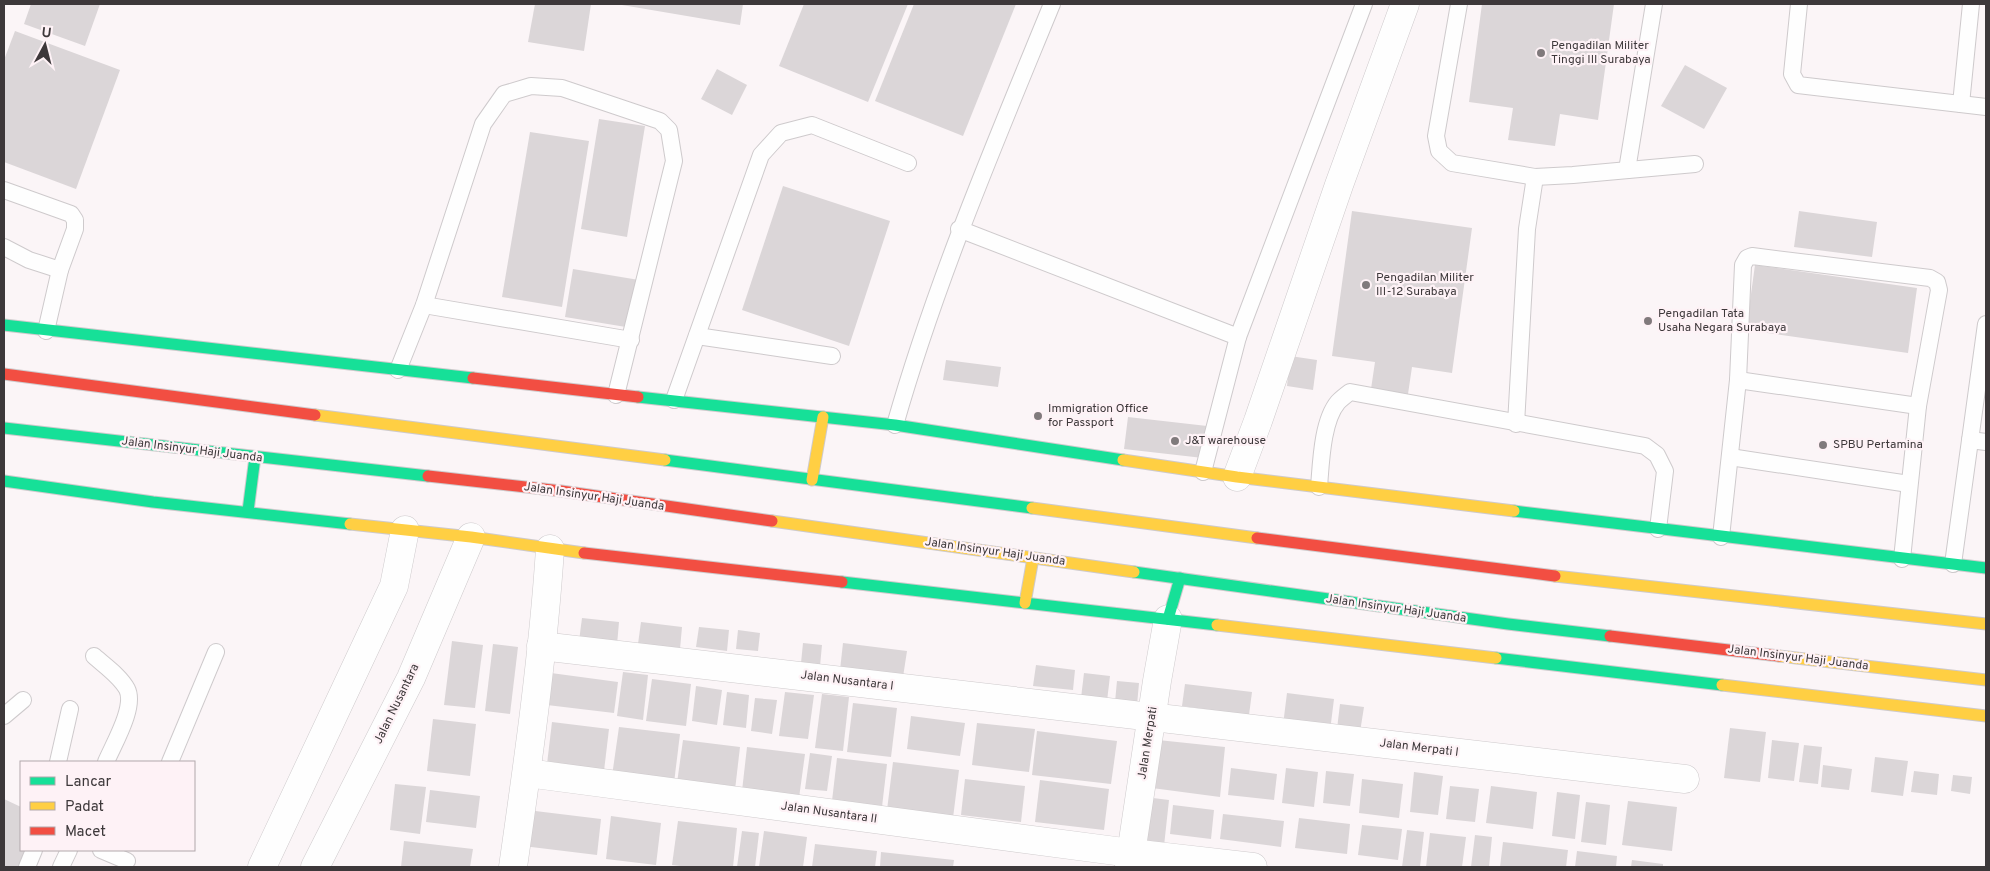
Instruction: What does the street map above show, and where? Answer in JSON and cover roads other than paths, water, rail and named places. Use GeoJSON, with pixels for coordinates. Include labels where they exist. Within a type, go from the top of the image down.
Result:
{"type":"FeatureCollection","features":[{"type":"Feature","properties":{"kind":"main road"},"geometry":{"type":"LineString","coordinates":[[4,325],[895,425],[1237,477],[1658,530],[1986,568]]}},
{"type":"Feature","properties":{"kind":"main road"},"geometry":{"type":"LineString","coordinates":[[4,374],[564,452],[812,480],[1512,571],[1986,624]]}},
{"type":"Feature","properties":{"kind":"main road"},"geometry":{"type":"LineString","coordinates":[[812,480],[823,417]]}},
{"type":"Feature","properties":{"kind":"main road","name":"Jalan Insinyur Haji Juanda"},"geometry":{"type":"LineString","coordinates":[[4,428],[255,457],[561,487],[1033,558],[1508,624],[1986,680]]}},
{"type":"Feature","properties":{"kind":"main road"},"geometry":{"type":"LineString","coordinates":[[248,511],[255,457]]}},
{"type":"Feature","properties":{"kind":"main road"},"geometry":{"type":"LineString","coordinates":[[4,481],[153,502],[472,537],[550,550],[1168,619],[1986,716]]}},
{"type":"Feature","properties":{"kind":"main road"},"geometry":{"type":"LineString","coordinates":[[1025,603],[1033,558]]}},
{"type":"Feature","properties":{"kind":"main road"},"geometry":{"type":"LineString","coordinates":[[1168,619],[1180,578]]}},
{"type":"Feature","properties":{"kind":"street"},"geometry":{"type":"LineString","coordinates":[[1237,477],[1405,4]]}},
{"type":"Feature","properties":{"kind":"street"},"geometry":{"type":"LineString","coordinates":[[262,867],[394,586],[404,530]]}},
{"type":"Feature","properties":{"kind":"street","name":"Jalan Nusantara"},"geometry":{"type":"LineString","coordinates":[[315,867],[411,678],[472,537]]}},
{"type":"Feature","properties":{"kind":"street"},"geometry":{"type":"LineString","coordinates":[[513,867],[527,773],[545,622],[550,550]]}},
{"type":"Feature","properties":{"kind":"street","name":"Jalan Merpati"},"geometry":{"type":"LineString","coordinates":[[1130,860],[1168,619]]}},
{"type":"Feature","properties":{"kind":"street","name":"Jalan Nusantara I"},"geometry":{"type":"LineString","coordinates":[[541,646],[1153,717]]}},
{"type":"Feature","properties":{"kind":"street","name":"Jalan Merpati I"},"geometry":{"type":"LineString","coordinates":[[1153,717],[1685,779]]}},
{"type":"Feature","properties":{"kind":"street","name":"Jalan Nusantara II"},"geometry":{"type":"LineString","coordinates":[[527,773],[1130,860],[1253,867]]}},
{"type":"Feature","properties":{"kind":"lane"},"geometry":{"type":"LineString","coordinates":[[895,425],[912,364],[960,229],[1052,4]]}},
{"type":"Feature","properties":{"kind":"lane"},"geometry":{"type":"LineString","coordinates":[[1203,472],[1238,337],[1364,4]]}},
{"type":"Feature","properties":{"kind":"lane"},"geometry":{"type":"LineString","coordinates":[[1459,4],[1436,136],[1439,151],[1452,163],[1535,177],[1573,176],[1696,164]]}},
{"type":"Feature","properties":{"kind":"lane"},"geometry":{"type":"LineString","coordinates":[[1627,170],[1654,4]]}},
{"type":"Feature","properties":{"kind":"lane"},"geometry":{"type":"LineString","coordinates":[[1799,4],[1792,74],[1798,85],[1986,107]]}},
{"type":"Feature","properties":{"kind":"lane"},"geometry":{"type":"LineString","coordinates":[[1961,104],[1971,4]]}},
{"type":"Feature","properties":{"kind":"lane"},"geometry":{"type":"LineString","coordinates":[[398,370],[424,305],[483,124],[504,94],[531,86],[562,88],[660,121],[669,130],[674,161],[616,395]]}},
{"type":"Feature","properties":{"kind":"lane"},"geometry":{"type":"LineString","coordinates":[[674,400],[761,155],[781,133],[812,125],[908,163]]}},
{"type":"Feature","properties":{"kind":"lane"},"geometry":{"type":"LineString","coordinates":[[1516,424],[1527,229],[1535,177]]}},
{"type":"Feature","properties":{"kind":"lane"},"geometry":{"type":"LineString","coordinates":[[4,190],[71,214],[75,220],[75,229],[60,270],[46,331]]}},
{"type":"Feature","properties":{"kind":"lane"},"geometry":{"type":"LineString","coordinates":[[960,229],[1238,337]]}},
{"type":"Feature","properties":{"kind":"lane"},"geometry":{"type":"LineString","coordinates":[[4,247],[29,260],[60,270]]}},
{"type":"Feature","properties":{"kind":"lane"},"geometry":{"type":"LineString","coordinates":[[1721,537],[1738,380],[1743,265],[1747,258],[1752,256],[1930,278],[1937,282],[1939,290],[1918,406],[1902,559]]}},
{"type":"Feature","properties":{"kind":"lane"},"geometry":{"type":"LineString","coordinates":[[424,305],[631,340]]}},
{"type":"Feature","properties":{"kind":"lane"},"geometry":{"type":"LineString","coordinates":[[1953,564],[1978,441],[1986,324]]}},
{"type":"Feature","properties":{"kind":"lane"},"geometry":{"type":"LineString","coordinates":[[697,336],[832,356]]}},
{"type":"Feature","properties":{"kind":"lane"},"geometry":{"type":"LineString","coordinates":[[1738,380],[1918,406]]}},
{"type":"Feature","properties":{"kind":"lane"},"geometry":{"type":"LineString","coordinates":[[1319,487],[1322,448],[1329,419],[1337,402],[1350,392],[1516,424],[1645,446],[1657,455],[1665,471],[1658,530]]}},
{"type":"Feature","properties":{"kind":"lane"},"geometry":{"type":"LineString","coordinates":[[1730,457],[1910,484]]}},
{"type":"Feature","properties":{"kind":"lane"},"geometry":{"type":"LineString","coordinates":[[170,761],[216,652]]}},
{"type":"Feature","properties":{"kind":"lane"},"geometry":{"type":"LineString","coordinates":[[94,656],[114,673],[127,690],[130,701],[127,713],[106,761]]}},
{"type":"Feature","properties":{"kind":"lane"},"geometry":{"type":"LineString","coordinates":[[4,716],[22,700]]}},
{"type":"Feature","properties":{"kind":"lane"},"geometry":{"type":"LineString","coordinates":[[58,761],[70,709]]}},
{"type":"Feature","properties":{"kind":"lane"},"geometry":{"type":"LineString","coordinates":[[27,867],[34,851]]}},
{"type":"Feature","properties":{"kind":"lane"},"geometry":{"type":"LineString","coordinates":[[61,867],[69,851]]}},
{"type":"Feature","properties":{"kind":"lane"},"geometry":{"type":"LineString","coordinates":[[104,851],[128,859]]}},
{"type":"Feature","properties":{"kind":"place","name":"Pengadilan Militer Tinggi III Surabaya"},"geometry":{"type":"Point","coordinates":[1541,53]}},
{"type":"Feature","properties":{"kind":"place","name":"Pengadilan Militer III-12 Surabaya"},"geometry":{"type":"Point","coordinates":[1366,285]}},
{"type":"Feature","properties":{"kind":"place","name":"Pengadilan Tata Usaha Negara Surabaya"},"geometry":{"type":"Point","coordinates":[1648,321]}},
{"type":"Feature","properties":{"kind":"place","name":"Immigration Office for Passport"},"geometry":{"type":"Point","coordinates":[1038,416]}},
{"type":"Feature","properties":{"kind":"place","name":"J&T warehouse"},"geometry":{"type":"Point","coordinates":[1175,441]}},
{"type":"Feature","properties":{"kind":"place","name":"SPBU Pertamina"},"geometry":{"type":"Point","coordinates":[1823,445]}}]}
